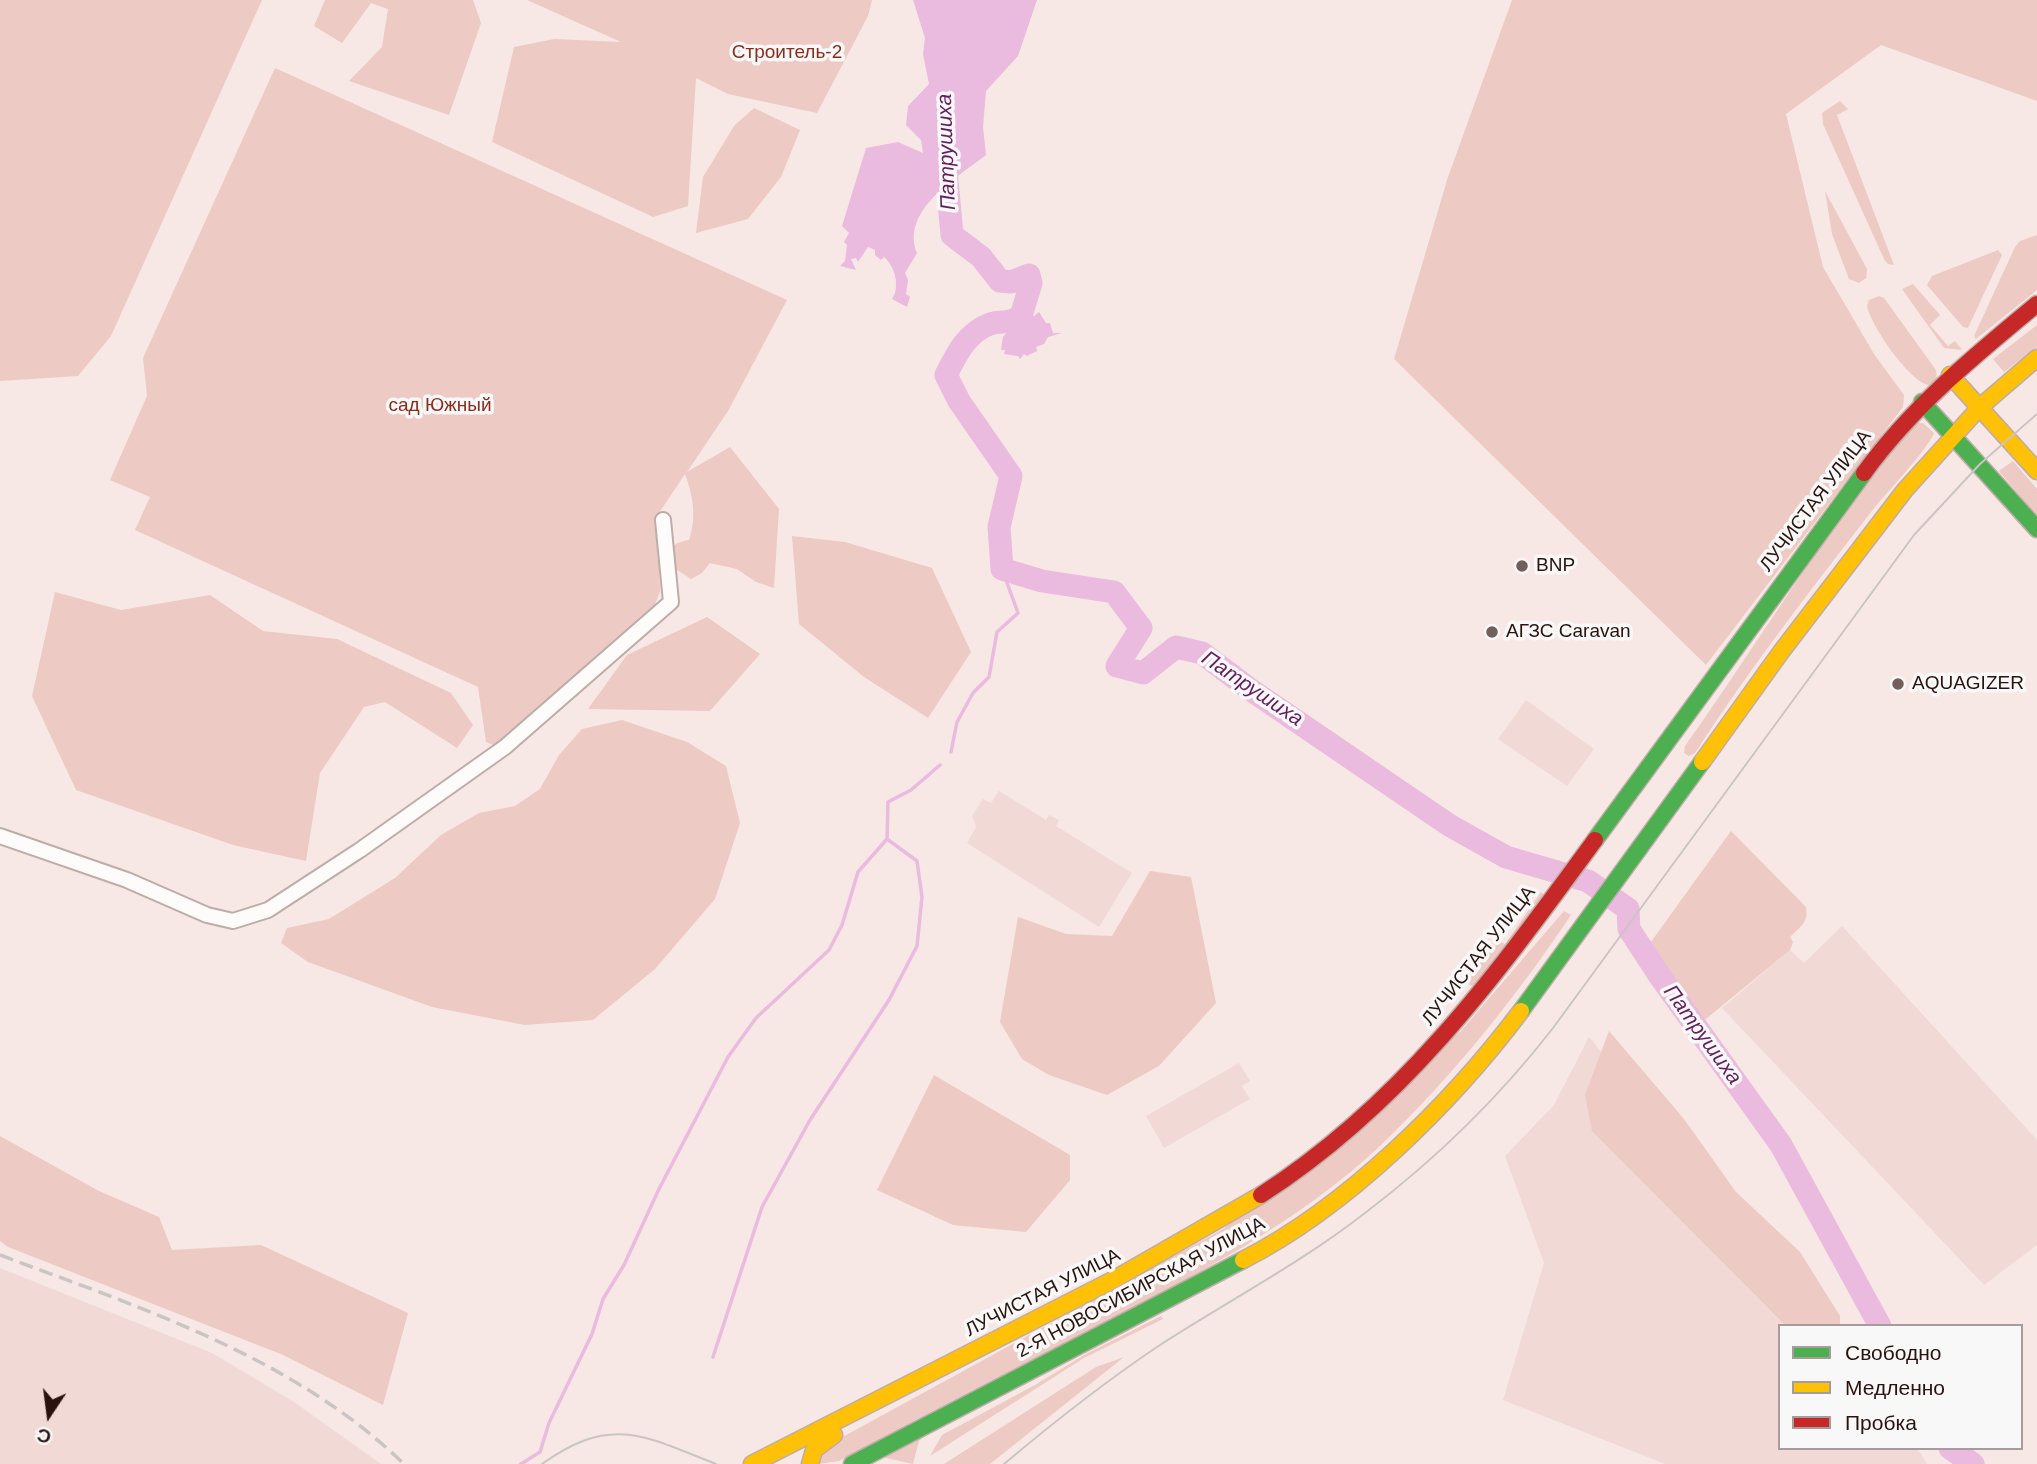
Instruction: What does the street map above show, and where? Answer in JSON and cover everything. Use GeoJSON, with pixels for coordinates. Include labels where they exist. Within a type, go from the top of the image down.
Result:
{"type":"FeatureCollection","features":[{"type":"Feature","properties":{"kind":"main road","name":"ЛУЧИСТАЯ УЛИЦА"},"geometry":{"type":"LineString","coordinates":[[752,1464],[894,1395],[1210,1229],[1312,1160],[1345,1134],[1428,1054],[1488,986],[1883,447],[1922,402],[1950,375],[2037,304]]}},
{"type":"Feature","properties":{"kind":"main road"},"geometry":{"type":"LineString","coordinates":[[1952,435],[2037,358]]}},
{"type":"Feature","properties":{"kind":"main road"},"geometry":{"type":"LineString","coordinates":[[1950,375],[2037,471]]}},
{"type":"Feature","properties":{"kind":"main road"},"geometry":{"type":"LineString","coordinates":[[1922,402],[2037,529]]}},
{"type":"Feature","properties":{"kind":"main road","name":"2-Я НОВОСИБИРСКАЯ УЛИЦА"},"geometry":{"type":"LineString","coordinates":[[852,1464],[1252,1256],[1353,1188],[1481,1060],[1588,922],[1781,652],[1905,490],[1952,435]]}},
{"type":"Feature","properties":{"kind":"main road"},"geometry":{"type":"LineString","coordinates":[[810,1464],[809,1457],[816,1448],[894,1395]]}},
{"type":"Feature","properties":{"kind":"street"},"geometry":{"type":"LineString","coordinates":[[0,836],[127,880],[206,915],[233,921],[268,910],[360,850],[505,747],[671,602],[663,520]]}},
{"type":"Feature","properties":{"kind":"shaded area"},"geometry":{"type":"Polygon","coordinates":[[[1526,700],[1594,749],[1567,786],[1498,739],[1526,700]]]}},
{"type":"Feature","properties":{"kind":"shaded area"},"geometry":{"type":"Polygon","coordinates":[[[999,791],[1046,820],[1049,815],[1059,820],[1056,826],[1132,873],[1099,927],[967,843],[976,827],[972,816],[983,799],[991,803],[999,791]]]}},
{"type":"Feature","properties":{"kind":"shaded area"},"geometry":{"type":"Polygon","coordinates":[[[1842,926],[2037,1140],[2037,1245],[1984,1285],[1722,1008],[1790,950],[1804,963],[1842,926]]]}},
{"type":"Feature","properties":{"kind":"shaded area"},"geometry":{"type":"Polygon","coordinates":[[[1589,1037],[1823,1324],[1778,1324],[1778,1450],[1918,1450],[1927,1464],[1665,1464],[1503,1400],[1544,1263],[1505,1156],[1554,1105],[1589,1037]]]}},
{"type":"Feature","properties":{"kind":"shaded area"},"geometry":{"type":"Polygon","coordinates":[[[1239,1063],[1250,1081],[1242,1086],[1250,1099],[1164,1148],[1146,1116],[1239,1063]]]}},
{"type":"Feature","properties":{"kind":"shaded area"},"geometry":{"type":"Polygon","coordinates":[[[0,1268],[212,1353],[294,1402],[381,1464],[0,1464],[0,1268]]]}},
{"type":"Feature","properties":{"kind":"green space"},"geometry":{"type":"Polygon","coordinates":[[[0,0],[262,0],[111,336],[78,376],[0,381],[0,0]]]}},
{"type":"Feature","properties":{"kind":"green space"},"geometry":{"type":"Polygon","coordinates":[[[325,0],[473,0],[481,23],[449,115],[349,81],[382,47],[388,9],[371,3],[342,43],[314,26],[325,0]]]}},
{"type":"Feature","properties":{"kind":"green space","name":"Строитель-2"},"geometry":{"type":"Polygon","coordinates":[[[527,0],[872,0],[868,16],[817,113],[728,94],[696,78],[688,206],[653,217],[492,142],[514,47],[554,39],[621,42],[527,0]]]}},
{"type":"Feature","properties":{"kind":"green space"},"geometry":{"type":"Polygon","coordinates":[[[1512,0],[2037,0],[2037,101],[1881,45],[1786,114],[1823,267],[1874,354],[1904,395],[1903,407],[1706,665],[1394,359],[1448,177],[1512,0]]]}},
{"type":"Feature","properties":{"kind":"green space","name":"сад Южный"},"geometry":{"type":"Polygon","coordinates":[[[275,68],[787,300],[728,411],[687,472],[730,447],[779,509],[774,588],[756,582],[737,569],[710,563],[702,573],[691,579],[670,565],[673,547],[689,540],[693,523],[692,498],[685,474],[657,516],[660,591],[654,607],[496,746],[486,742],[478,687],[135,530],[150,497],[110,480],[147,396],[143,358],[275,68]]]}},
{"type":"Feature","properties":{"kind":"green space"},"geometry":{"type":"Polygon","coordinates":[[[1840,101],[1848,109],[1837,115],[1894,265],[1888,264],[1884,259],[1823,124],[1822,113],[1840,101]]]}},
{"type":"Feature","properties":{"kind":"green space"},"geometry":{"type":"Polygon","coordinates":[[[754,108],[800,130],[781,177],[748,219],[696,233],[703,177],[734,126],[754,108]]]}},
{"type":"Feature","properties":{"kind":"green space"},"geometry":{"type":"Polygon","coordinates":[[[1825,191],[1867,269],[1866,278],[1859,283],[1849,279],[1832,234],[1825,191]]]}},
{"type":"Feature","properties":{"kind":"green space"},"geometry":{"type":"Polygon","coordinates":[[[2037,235],[2037,290],[1976,339],[1974,336],[2015,247],[2020,241],[2037,235]]]}},
{"type":"Feature","properties":{"kind":"green space"},"geometry":{"type":"Polygon","coordinates":[[[1998,250],[2002,255],[1968,328],[1963,327],[1927,285],[1932,276],[1998,250]]]}},
{"type":"Feature","properties":{"kind":"green space"},"geometry":{"type":"Polygon","coordinates":[[[1913,284],[1940,315],[1930,325],[1948,346],[1955,341],[1962,350],[1944,348],[1902,289],[1913,284]]]}},
{"type":"Feature","properties":{"kind":"green space"},"geometry":{"type":"Polygon","coordinates":[[[1879,296],[1884,298],[1936,370],[1937,379],[1929,385],[1921,382],[1902,364],[1875,326],[1867,306],[1869,300],[1879,296]]]}},
{"type":"Feature","properties":{"kind":"green space"},"geometry":{"type":"Polygon","coordinates":[[[2037,325],[2037,347],[2004,372],[1993,359],[2037,325]]]}},
{"type":"Feature","properties":{"kind":"green space"},"geometry":{"type":"Polygon","coordinates":[[[1916,423],[1923,423],[1934,433],[1930,441],[1801,603],[1695,753],[1689,756],[1684,753],[1685,746],[1825,541],[1884,461],[1916,423]]]}},
{"type":"Feature","properties":{"kind":"green space"},"geometry":{"type":"Polygon","coordinates":[[[2013,461],[2037,489],[2037,516],[1999,471],[2013,461]]]}},
{"type":"Feature","properties":{"kind":"green space"},"geometry":{"type":"Polygon","coordinates":[[[792,536],[845,542],[932,568],[971,652],[928,718],[864,677],[799,624],[792,536]]]}},
{"type":"Feature","properties":{"kind":"green space"},"geometry":{"type":"Polygon","coordinates":[[[55,592],[121,610],[210,595],[263,631],[337,639],[451,693],[473,725],[457,748],[385,702],[364,707],[320,773],[306,861],[233,845],[76,790],[32,696],[55,592]]]}},
{"type":"Feature","properties":{"kind":"green space"},"geometry":{"type":"Polygon","coordinates":[[[707,617],[760,654],[710,711],[588,709],[627,655],[707,617]]]}},
{"type":"Feature","properties":{"kind":"green space"},"geometry":{"type":"Polygon","coordinates":[[[622,720],[687,742],[726,766],[740,823],[715,899],[655,969],[593,1020],[525,1025],[432,1007],[308,962],[281,943],[287,928],[329,919],[395,878],[441,835],[479,813],[515,806],[540,789],[559,755],[582,729],[622,720]]]}},
{"type":"Feature","properties":{"kind":"green space"},"geometry":{"type":"Polygon","coordinates":[[[1731,831],[1806,907],[1806,917],[1790,937],[1793,942],[1790,950],[1701,1023],[1648,946],[1731,831]]]}},
{"type":"Feature","properties":{"kind":"green space"},"geometry":{"type":"Polygon","coordinates":[[[1150,871],[1191,877],[1216,1003],[1159,1066],[1107,1095],[1049,1075],[1022,1059],[1000,1022],[1018,917],[1066,934],[1112,936],[1150,871]]]}},
{"type":"Feature","properties":{"kind":"green space"},"geometry":{"type":"Polygon","coordinates":[[[1541,892],[1545,895],[1479,982],[1471,986],[1467,983],[1466,977],[1487,945],[1499,941],[1505,944],[1541,892]]]}},
{"type":"Feature","properties":{"kind":"green space"},"geometry":{"type":"Polygon","coordinates":[[[1564,911],[1571,915],[1550,946],[1459,1063],[1382,1144],[1316,1199],[1207,1268],[839,1461],[819,1464],[817,1451],[1223,1229],[1460,1032],[1564,911]]]}},
{"type":"Feature","properties":{"kind":"green space"},"geometry":{"type":"Polygon","coordinates":[[[1609,1031],[1684,1119],[1736,1192],[1800,1252],[1840,1316],[1840,1324],[1784,1324],[1592,1131],[1585,1095],[1609,1031]]]}},
{"type":"Feature","properties":{"kind":"green space"},"geometry":{"type":"Polygon","coordinates":[[[934,1075],[1070,1155],[1070,1180],[1026,1232],[953,1225],[877,1190],[934,1075]]]}},
{"type":"Feature","properties":{"kind":"green space"},"geometry":{"type":"Polygon","coordinates":[[[0,1136],[99,1191],[159,1217],[172,1250],[261,1245],[408,1313],[383,1405],[283,1355],[8,1247],[0,1241],[0,1136]]]}},
{"type":"Feature","properties":{"kind":"green space"},"geometry":{"type":"Polygon","coordinates":[[[1161,1316],[1163,1319],[1084,1358],[930,1456],[942,1435],[1084,1355],[1161,1316]]]}},
{"type":"Feature","properties":{"kind":"green space"},"geometry":{"type":"Polygon","coordinates":[[[1124,1357],[990,1464],[944,1464],[1096,1367],[1124,1357]]]}},
{"type":"Feature","properties":{"kind":"green space"},"geometry":{"type":"Polygon","coordinates":[[[925,1435],[919,1441],[913,1464],[882,1457],[925,1435]]]}},
{"type":"Feature","properties":{"kind":"water"},"geometry":{"type":"Polygon","coordinates":[[[913,0],[1037,0],[1018,56],[986,91],[983,127],[986,155],[947,184],[924,209],[917,223],[914,237],[917,253],[905,273],[908,280],[906,294],[910,297],[907,307],[892,299],[896,289],[894,272],[884,257],[881,260],[875,255],[875,250],[868,247],[858,262],[856,258],[851,259],[856,270],[840,266],[845,261],[847,245],[844,242],[849,233],[842,226],[866,148],[898,142],[923,153],[921,140],[906,125],[908,106],[929,84],[923,54],[925,38],[913,0]]]}},
{"type":"Feature","properties":{"kind":"water"},"geometry":{"type":"Polygon","coordinates":[[[1024,298],[1030,300],[1028,311],[1034,316],[1039,312],[1046,323],[1050,323],[1053,333],[1062,333],[1048,337],[1044,344],[1036,347],[1037,351],[1027,356],[1024,354],[1020,359],[1018,356],[1004,354],[1005,350],[1001,350],[1003,337],[1010,329],[1008,324],[1012,315],[1001,319],[1011,308],[1026,304],[1024,298]]]}},
{"type":"Feature","properties":{"kind":"waterway","name":"Патрушиха"},"geometry":{"type":"LineString","coordinates":[[945,158],[952,235],[981,257],[1000,281],[1011,282],[1029,275],[1031,283],[1021,316],[990,324],[975,333],[963,345],[946,375],[959,401],[1011,476],[999,527],[1002,569],[1042,581],[1114,592],[1141,628],[1117,666],[1143,673],[1176,647],[1202,653],[1251,690],[1449,825],[1506,857],[1588,881],[1628,909],[1629,929],[1781,1145],[1879,1324]]}},
{"type":"Feature","properties":{"kind":"waterway"},"geometry":{"type":"LineString","coordinates":[[951,752],[957,722],[973,693],[989,677],[997,632],[1018,613],[1002,569]]}},
{"type":"Feature","properties":{"kind":"waterway"},"geometry":{"type":"LineString","coordinates":[[713,1357],[762,1207],[810,1120],[889,1000],[917,946],[922,897],[917,861],[887,839],[888,802],[911,790],[940,765]]}},
{"type":"Feature","properties":{"kind":"waterway"},"geometry":{"type":"LineString","coordinates":[[521,1464],[540,1452],[549,1423],[592,1334],[603,1299],[624,1265],[659,1189],[728,1057],[756,1018],[829,950],[842,925],[858,872],[887,839]]}},
{"type":"Feature","properties":{"kind":"waterway","name":"Патрушиха"},"geometry":{"type":"LineString","coordinates":[[1953,1450],[1973,1464]]}},
{"type":"Feature","properties":{"kind":"tram line"},"geometry":{"type":"LineString","coordinates":[[1004,1464],[1140,1359],[1341,1231],[1417,1171],[1465,1127],[1553,1028],[1914,535],[1980,464],[2037,414]]}},
{"type":"Feature","properties":{"kind":"tram line"},"geometry":{"type":"LineString","coordinates":[[542,1464],[567,1448],[609,1435],[648,1439],[716,1464]]}},
{"type":"Feature","properties":{"kind":"railway"},"geometry":{"type":"LineString","coordinates":[[0,1255],[161,1316],[265,1365],[314,1393],[360,1426],[404,1464]]}},
{"type":"Feature","properties":{"kind":"traffic: fast"},"geometry":{"type":"LineString","coordinates":[[1922,402],[2037,529]]}},
{"type":"Feature","properties":{"kind":"traffic: fast"},"geometry":{"type":"LineString","coordinates":[[1595,840],[1864,473]]}},
{"type":"Feature","properties":{"kind":"traffic: fast"},"geometry":{"type":"LineString","coordinates":[[1521,1011],[1702,762]]}},
{"type":"Feature","properties":{"kind":"traffic: fast"},"geometry":{"type":"LineString","coordinates":[[852,1464],[1243,1260]]}},
{"type":"Feature","properties":{"kind":"traffic: slow"},"geometry":{"type":"LineString","coordinates":[[1702,762],[1781,652],[1905,490],[1980,407],[2037,358]]}},
{"type":"Feature","properties":{"kind":"traffic: slow"},"geometry":{"type":"LineString","coordinates":[[1950,375],[2037,471]]}},
{"type":"Feature","properties":{"kind":"traffic: slow"},"geometry":{"type":"LineString","coordinates":[[1243,1260],[1320,1212],[1395,1150],[1463,1082],[1521,1011]]}},
{"type":"Feature","properties":{"kind":"traffic: slow"},"geometry":{"type":"LineString","coordinates":[[752,1464],[1113,1280],[1261,1195]]}},
{"type":"Feature","properties":{"kind":"traffic: slow"},"geometry":{"type":"LineString","coordinates":[[810,1464],[814,1450],[834,1435]]}},
{"type":"Feature","properties":{"kind":"traffic: jam"},"geometry":{"type":"LineString","coordinates":[[1864,473],[1923,404],[2037,304]]}},
{"type":"Feature","properties":{"kind":"traffic: jam"},"geometry":{"type":"LineString","coordinates":[[1261,1195],[1312,1159],[1360,1120],[1403,1078],[1484,987],[1595,840]]}},
{"type":"Feature","properties":{"kind":"place","name":"BNP"},"geometry":{"type":"Point","coordinates":[1522,566]}},
{"type":"Feature","properties":{"kind":"place","name":"АГЗС Caravan"},"geometry":{"type":"Point","coordinates":[1492,632]}},
{"type":"Feature","properties":{"kind":"place","name":"AQUAGIZER"},"geometry":{"type":"Point","coordinates":[1898,684]}}]}
